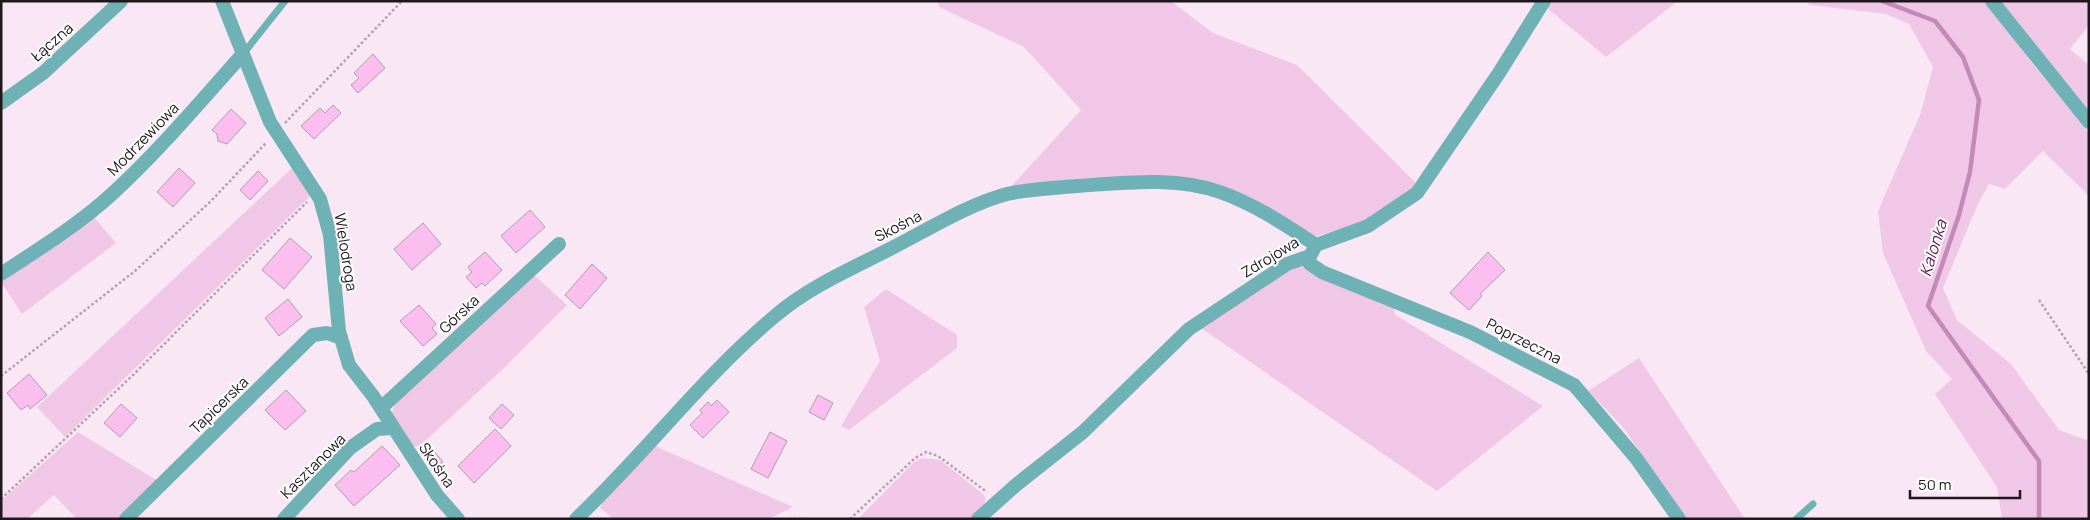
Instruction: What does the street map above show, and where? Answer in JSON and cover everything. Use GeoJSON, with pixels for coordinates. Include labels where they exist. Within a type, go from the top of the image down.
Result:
{"type":"FeatureCollection","features":[{"type":"Feature","properties":{"kind":"street","name":"Łączna"},"geometry":{"type":"LineString","coordinates":[[1,103],[43,73],[121,1]]}},
{"type":"Feature","properties":{"kind":"street","name":"Wielodroga"},"geometry":{"type":"LineString","coordinates":[[222,1],[270,122],[316,193],[330,235],[341,338],[349,366],[381,408],[393,428]]}},
{"type":"Feature","properties":{"kind":"street","name":"Zdrojowa"},"geometry":{"type":"LineString","coordinates":[[978,519],[998,500],[1083,432],[1189,329],[1287,264],[1313,250],[1368,226],[1416,192],[1499,73],[1544,1]]}},
{"type":"Feature","properties":{"kind":"street"},"geometry":{"type":"LineString","coordinates":[[1992,1],[2089,122]]}},
{"type":"Feature","properties":{"kind":"street","name":"Modrzewiowa"},"geometry":{"type":"LineString","coordinates":[[1,274],[67,230],[111,194],[152,155],[242,55]]}},
{"type":"Feature","properties":{"kind":"street","name":"Skośna"},"geometry":{"type":"LineString","coordinates":[[576,519],[645,447],[691,395],[776,314],[846,270],[976,206],[1007,194],[1045,189],[1140,182],[1183,183],[1219,192],[1284,224],[1313,250]]}},
{"type":"Feature","properties":{"kind":"street","name":"Górska"},"geometry":{"type":"LineString","coordinates":[[381,408],[559,244]]}},
{"type":"Feature","properties":{"kind":"street","name":"Poprzeczna"},"geometry":{"type":"LineString","coordinates":[[1313,250],[1309,263],[1322,272],[1470,332],[1574,385],[1636,458],[1679,519]]}},
{"type":"Feature","properties":{"kind":"street","name":"Tapicerska"},"geometry":{"type":"LineString","coordinates":[[126,519],[314,335],[327,333],[341,338]]}},
{"type":"Feature","properties":{"kind":"street","name":"Skośna"},"geometry":{"type":"LineString","coordinates":[[393,428],[437,495],[458,519]]}},
{"type":"Feature","properties":{"kind":"street","name":"Kasztanowa"},"geometry":{"type":"LineString","coordinates":[[284,519],[350,448],[377,429],[393,428]]}},
{"type":"Feature","properties":{"kind":"lane","name":"Modrzewiowa"},"geometry":{"type":"LineString","coordinates":[[242,55],[285,1]]}},
{"type":"Feature","properties":{"kind":"lane"},"geometry":{"type":"LineString","coordinates":[[1796,519],[1813,504]]}},
{"type":"Feature","properties":{"kind":"path"},"geometry":{"type":"LineString","coordinates":[[1,376],[135,270],[210,202],[402,1]]}},
{"type":"Feature","properties":{"kind":"path"},"geometry":{"type":"LineString","coordinates":[[1,499],[132,376],[316,193]]}},
{"type":"Feature","properties":{"kind":"path"},"geometry":{"type":"LineString","coordinates":[[2039,300],[2089,374]]}},
{"type":"Feature","properties":{"kind":"path"},"geometry":{"type":"LineString","coordinates":[[850,519],[915,458],[926,452],[938,456],[998,500]]}},
{"type":"Feature","properties":{"kind":"path"},"geometry":{"type":"LineString","coordinates":[[789,519],[808,519]]}},
{"type":"Feature","properties":{"kind":"shaded area"},"geometry":{"type":"Polygon","coordinates":[[[937,1],[1171,1],[1213,33],[1297,65],[1418,185],[1368,221],[1314,237],[1206,184],[1007,191],[1081,110],[1024,47],[939,7],[937,1]]]}},
{"type":"Feature","properties":{"kind":"shaded area"},"geometry":{"type":"Polygon","coordinates":[[[1551,1],[1678,1],[1606,57],[1546,7],[1551,1]]]}},
{"type":"Feature","properties":{"kind":"shaded area"},"geometry":{"type":"Polygon","coordinates":[[[1806,1],[1986,1],[2004,22],[2032,63],[2089,133],[2089,196],[2043,151],[2005,189],[1989,184],[1977,206],[1943,288],[1957,320],[2011,364],[2059,430],[2089,441],[2089,519],[2002,519],[1997,487],[1935,394],[1952,379],[1926,351],[1883,253],[1878,211],[1920,115],[1933,67],[1909,24],[1886,14],[1810,5],[1806,1]]]}},
{"type":"Feature","properties":{"kind":"shaded area"},"geometry":{"type":"Polygon","coordinates":[[[1996,1],[2089,1],[2089,25],[2070,49],[2089,65],[2089,111],[1996,1]]]}},
{"type":"Feature","properties":{"kind":"shaded area"},"geometry":{"type":"Polygon","coordinates":[[[292,168],[311,195],[65,437],[37,407],[292,168]]]}},
{"type":"Feature","properties":{"kind":"shaded area"},"geometry":{"type":"Polygon","coordinates":[[[94,217],[116,243],[22,314],[1,282],[1,279],[94,217]]]}},
{"type":"Feature","properties":{"kind":"shaded area"},"geometry":{"type":"Polygon","coordinates":[[[1300,266],[1395,304],[1394,314],[1543,406],[1437,491],[1201,328],[1273,277],[1300,266]]]}},
{"type":"Feature","properties":{"kind":"shaded area"},"geometry":{"type":"Polygon","coordinates":[[[533,274],[567,305],[503,369],[424,442],[419,446],[409,446],[391,414],[396,402],[533,274]]]}},
{"type":"Feature","properties":{"kind":"shaded area"},"geometry":{"type":"Polygon","coordinates":[[[886,289],[957,335],[957,348],[849,430],[841,426],[880,361],[864,307],[886,289]]]}},
{"type":"Feature","properties":{"kind":"shaded area"},"geometry":{"type":"Polygon","coordinates":[[[1639,358],[1745,519],[1687,519],[1622,426],[1588,391],[1639,358]]]}},
{"type":"Feature","properties":{"kind":"shaded area"},"geometry":{"type":"Polygon","coordinates":[[[78,432],[158,481],[120,519],[77,519],[54,495],[27,519],[1,519],[1,501],[78,432]]]}},
{"type":"Feature","properties":{"kind":"shaded area"},"geometry":{"type":"Polygon","coordinates":[[[653,445],[793,507],[769,519],[614,519],[600,508],[604,497],[653,445]]]}},
{"type":"Feature","properties":{"kind":"shaded area"},"geometry":{"type":"Polygon","coordinates":[[[923,458],[940,460],[983,494],[985,504],[974,519],[858,519],[914,462],[923,458]]]}},
{"type":"Feature","properties":{"kind":"building"},"geometry":{"type":"Polygon","coordinates":[[[373,54],[385,68],[358,93],[351,85],[359,78],[354,73],[373,54]]]}},
{"type":"Feature","properties":{"kind":"building"},"geometry":{"type":"Polygon","coordinates":[[[333,105],[341,113],[314,139],[301,126],[320,108],[325,113],[333,105]]]}},
{"type":"Feature","properties":{"kind":"building"},"geometry":{"type":"Polygon","coordinates":[[[231,109],[246,123],[227,144],[218,141],[217,134],[212,130],[231,109]]]}},
{"type":"Feature","properties":{"kind":"building"},"geometry":{"type":"Polygon","coordinates":[[[179,168],[195,183],[173,207],[157,192],[179,168]]]}},
{"type":"Feature","properties":{"kind":"building"},"geometry":{"type":"Polygon","coordinates":[[[258,171],[268,181],[250,200],[240,190],[258,171]]]}},
{"type":"Feature","properties":{"kind":"building"},"geometry":{"type":"Polygon","coordinates":[[[530,210],[545,227],[516,253],[501,236],[530,210]]]}},
{"type":"Feature","properties":{"kind":"building"},"geometry":{"type":"Polygon","coordinates":[[[423,223],[441,244],[412,270],[394,249],[423,223]]]}},
{"type":"Feature","properties":{"kind":"building"},"geometry":{"type":"Polygon","coordinates":[[[290,238],[312,257],[284,289],[262,270],[290,238]]]}},
{"type":"Feature","properties":{"kind":"building"},"geometry":{"type":"Polygon","coordinates":[[[485,252],[502,270],[485,286],[482,283],[476,288],[466,277],[472,272],[468,267],[485,252]]]}},
{"type":"Feature","properties":{"kind":"building"},"geometry":{"type":"Polygon","coordinates":[[[1488,252],[1505,270],[1480,294],[1482,296],[1469,310],[1450,293],[1488,252]]]}},
{"type":"Feature","properties":{"kind":"building"},"geometry":{"type":"Polygon","coordinates":[[[592,264],[607,278],[580,309],[565,295],[592,264]]]}},
{"type":"Feature","properties":{"kind":"building"},"geometry":{"type":"Polygon","coordinates":[[[288,299],[302,317],[279,336],[265,318],[288,299]]]}},
{"type":"Feature","properties":{"kind":"building"},"geometry":{"type":"Polygon","coordinates":[[[419,305],[436,324],[432,328],[437,334],[423,346],[400,321],[419,305]]]}},
{"type":"Feature","properties":{"kind":"building"},"geometry":{"type":"Polygon","coordinates":[[[29,374],[47,395],[30,409],[28,405],[21,410],[7,393],[29,374]]]}},
{"type":"Feature","properties":{"kind":"building"},"geometry":{"type":"Polygon","coordinates":[[[286,390],[306,411],[285,430],[265,410],[286,390]]]}},
{"type":"Feature","properties":{"kind":"building"},"geometry":{"type":"Polygon","coordinates":[[[818,395],[833,403],[824,420],[809,412],[818,395]]]}},
{"type":"Feature","properties":{"kind":"building"},"geometry":{"type":"Polygon","coordinates":[[[717,400],[729,412],[703,438],[690,425],[702,413],[700,410],[708,402],[711,406],[717,400]]]}},
{"type":"Feature","properties":{"kind":"building"},"geometry":{"type":"Polygon","coordinates":[[[121,404],[137,418],[120,437],[104,423],[121,404]]]}},
{"type":"Feature","properties":{"kind":"building"},"geometry":{"type":"Polygon","coordinates":[[[502,404],[514,415],[501,429],[489,418],[502,404]]]}},
{"type":"Feature","properties":{"kind":"building"},"geometry":{"type":"Polygon","coordinates":[[[495,429],[511,446],[474,483],[458,466],[495,429]]]}},
{"type":"Feature","properties":{"kind":"building"},"geometry":{"type":"Polygon","coordinates":[[[770,432],[787,441],[768,478],[751,469],[770,432]]]}},
{"type":"Feature","properties":{"kind":"building"},"geometry":{"type":"Polygon","coordinates":[[[382,446],[400,465],[354,506],[335,485],[351,470],[354,472],[382,446]]]}},
{"type":"Feature","properties":{"kind":"building"},"geometry":{"type":"Polygon","coordinates":[[[433,450],[443,462],[434,469],[424,458],[433,450]]]}},
{"type":"Feature","properties":{"kind":"waterway","name":"Kalonka"},"geometry":{"type":"LineString","coordinates":[[1882,1],[1935,21],[1963,57],[1979,100],[1970,172],[1959,215],[1928,306],[2039,461],[2039,519]]}}]}
